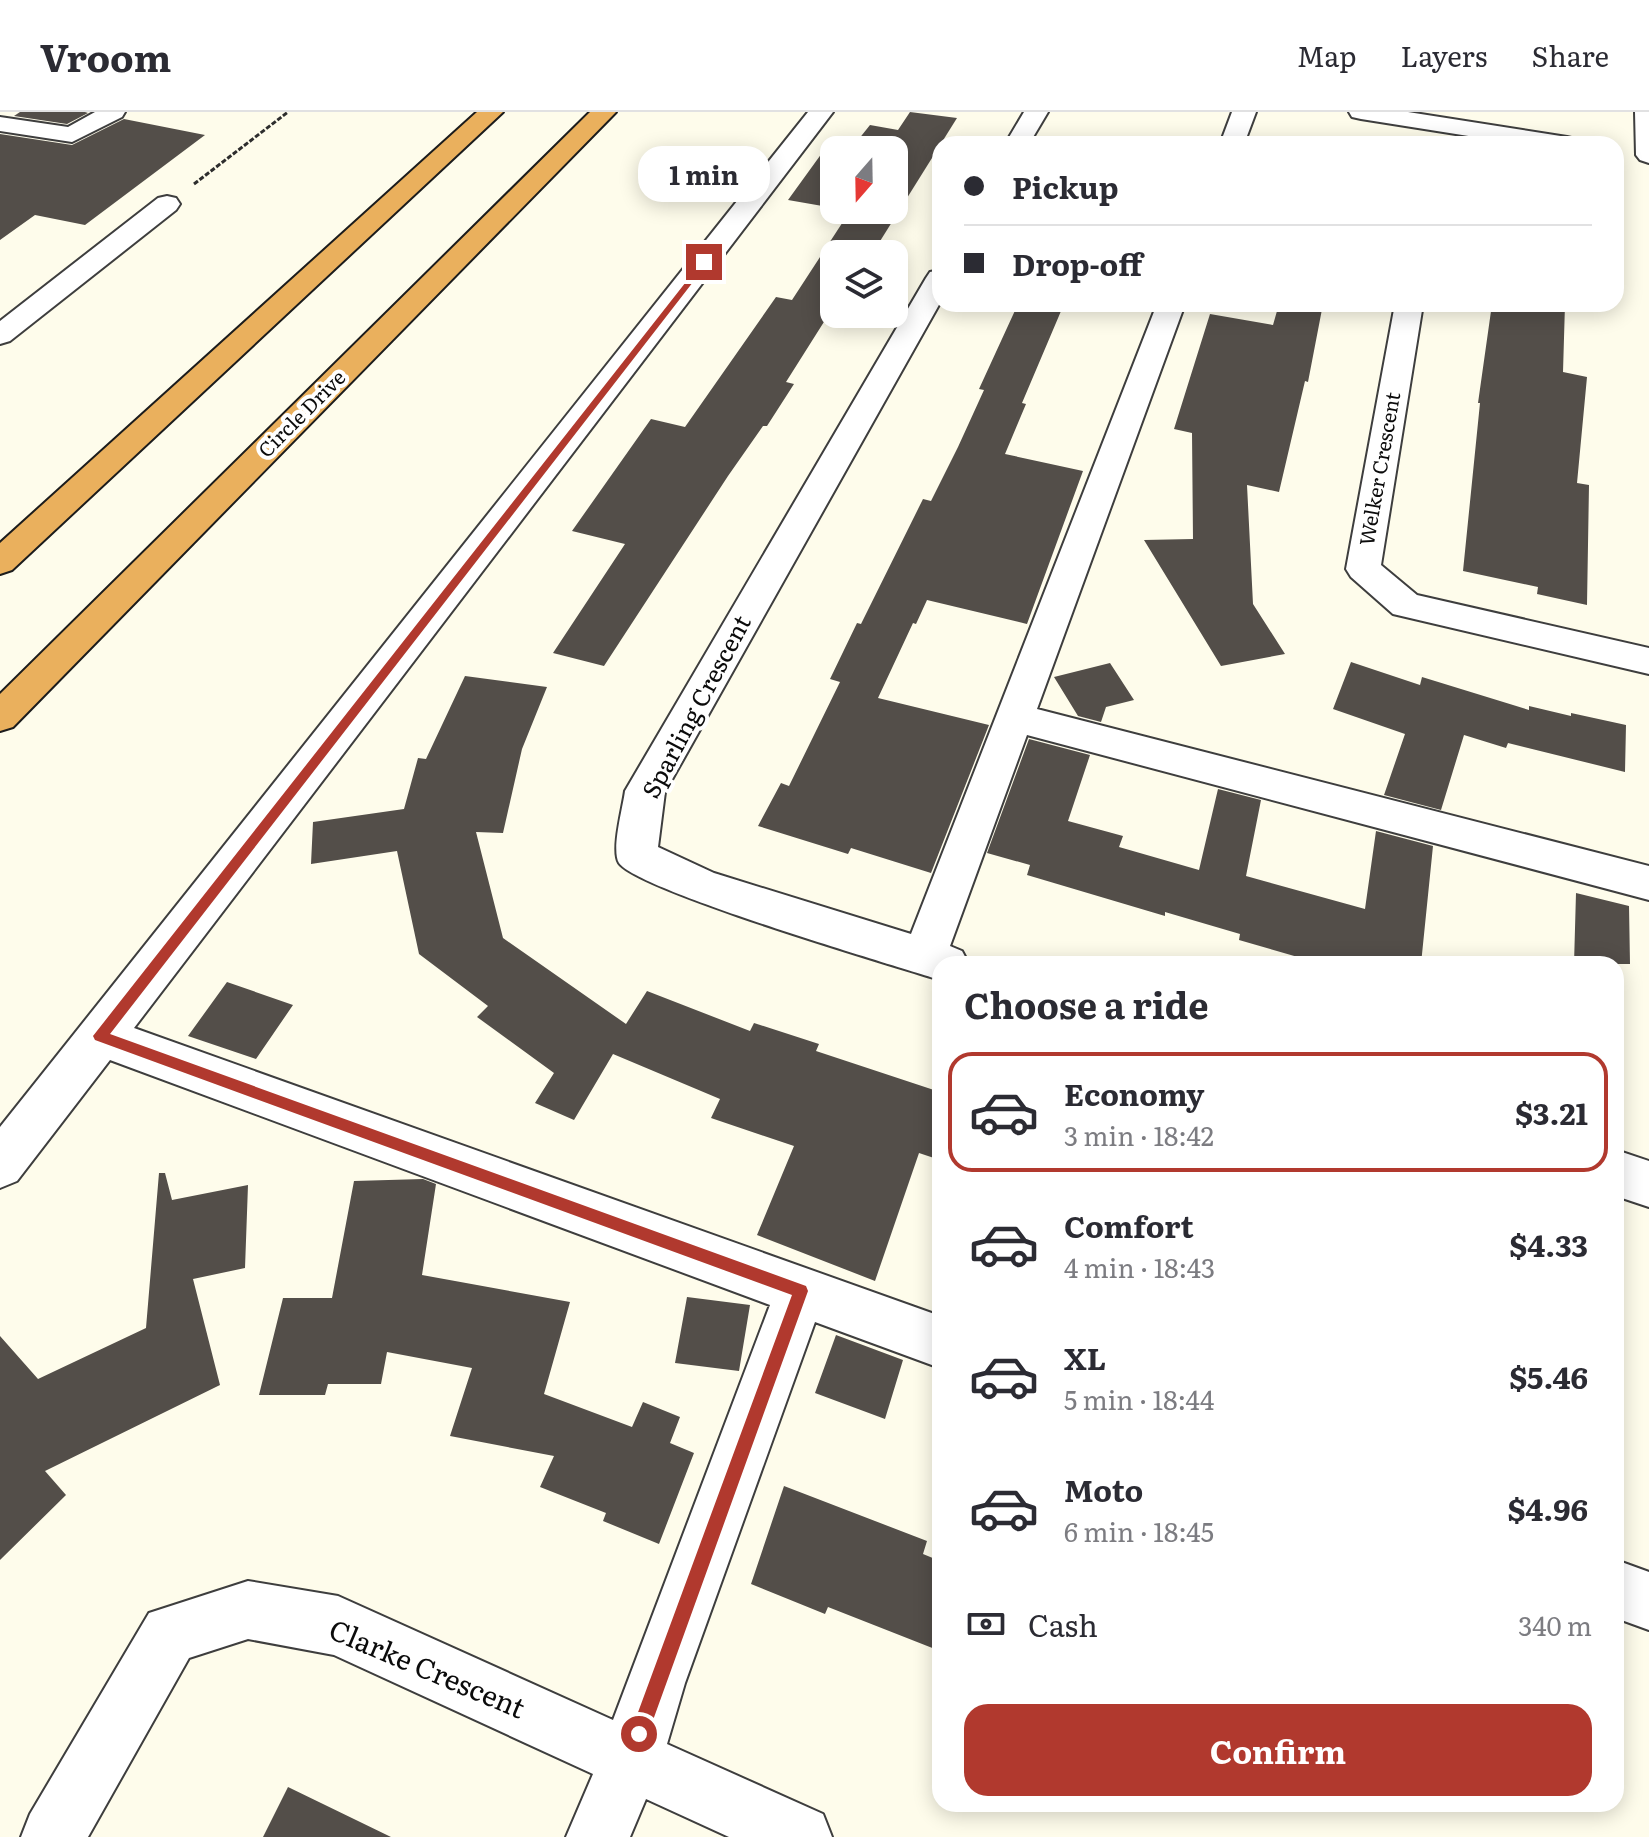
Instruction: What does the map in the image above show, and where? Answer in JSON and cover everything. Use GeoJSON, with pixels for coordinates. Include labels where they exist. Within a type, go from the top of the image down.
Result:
{"type":"FeatureCollection","features":[{"type":"Feature","properties":{"kind":"highway"},"geometry":{"type":"LineString","coordinates":[[0,562],[489,112]]}},
{"type":"Feature","properties":{"kind":"highway","name":"Circle Drive"},"geometry":{"type":"LineString","coordinates":[[0,717],[604,112]]}},
{"type":"Feature","properties":{"kind":"street"},"geometry":{"type":"LineString","coordinates":[[0,124],[72,135],[113,112]]}},
{"type":"Feature","properties":{"kind":"street"},"geometry":{"type":"LineString","coordinates":[[0,1165],[821,112]]}},
{"type":"Feature","properties":{"kind":"street"},"geometry":{"type":"LineString","coordinates":[[1022,136],[1036,112]]}},
{"type":"Feature","properties":{"kind":"street"},"geometry":{"type":"LineString","coordinates":[[1235,136],[1244,112]]}},
{"type":"Feature","properties":{"kind":"street"},"geometry":{"type":"LineString","coordinates":[[1361,112],[1442,135]]}},
{"type":"Feature","properties":{"kind":"street"},"geometry":{"type":"LineString","coordinates":[[1642,155],[1647,112]]}},
{"type":"Feature","properties":{"kind":"street"},"geometry":{"type":"LineString","coordinates":[[0,335],[167,204]]}},
{"type":"Feature","properties":{"kind":"street","name":"Sparling Crescent"},"geometry":{"type":"LineString","coordinates":[[932,292],[645,791],[636,855],[702,886],[932,959]]}},
{"type":"Feature","properties":{"kind":"street"},"geometry":{"type":"LineString","coordinates":[[937,956],[1014,717],[1168,312]]}},
{"type":"Feature","properties":{"kind":"street","name":"Welker Crescent"},"geometry":{"type":"LineString","coordinates":[[1408,312],[1363,569],[1406,605],[1649,661]]}},
{"type":"Feature","properties":{"kind":"street"},"geometry":{"type":"LineString","coordinates":[[1014,717],[1649,883]]}},
{"type":"Feature","properties":{"kind":"street"},"geometry":{"type":"LineString","coordinates":[[100,1036],[932,1339]]}},
{"type":"Feature","properties":{"kind":"street"},"geometry":{"type":"LineString","coordinates":[[1624,1176],[1649,1184]]}},
{"type":"Feature","properties":{"kind":"street"},"geometry":{"type":"LineString","coordinates":[[598,1837],[631,1759],[655,1683],[801,1291]]}},
{"type":"Feature","properties":{"kind":"street"},"geometry":{"type":"LineString","coordinates":[[1624,1592],[1649,1601]]}},
{"type":"Feature","properties":{"kind":"street","name":"Clarke Crescent"},"geometry":{"type":"LineString","coordinates":[[53,1837],[170,1634],[248,1610],[338,1626],[800,1837]]}},
{"type":"Feature","properties":{"kind":"path"},"geometry":{"type":"LineString","coordinates":[[167,204],[288,112]]}},
{"type":"Feature","properties":{"kind":"building"},"geometry":{"type":"Polygon","coordinates":[[[20,112],[88,113],[67,124],[14,116],[20,112]]]}},
{"type":"Feature","properties":{"kind":"building"},"geometry":{"type":"Polygon","coordinates":[[[910,112],[957,118],[946,136],[932,136],[932,158],[908,196],[908,136],[861,136],[870,125],[898,130],[910,112]]]}},
{"type":"Feature","properties":{"kind":"building"},"geometry":{"type":"Polygon","coordinates":[[[124,119],[205,135],[85,225],[35,215],[0,240],[0,134],[72,145],[124,119]]]}},
{"type":"Feature","properties":{"kind":"building"},"geometry":{"type":"Polygon","coordinates":[[[820,156],[820,206],[788,200],[820,156]]]}},
{"type":"Feature","properties":{"kind":"building"},"geometry":{"type":"Polygon","coordinates":[[[842,224],[891,224],[881,240],[831,240],[842,224]]]}},
{"type":"Feature","properties":{"kind":"building"},"geometry":{"type":"Polygon","coordinates":[[[820,257],[820,328],[786,382],[794,384],[767,426],[763,426],[728,476],[604,666],[553,653],[625,544],[572,531],[651,419],[685,427],[776,297],[792,300],[820,257]]]}},
{"type":"Feature","properties":{"kind":"building"},"geometry":{"type":"Polygon","coordinates":[[[1014,312],[1061,312],[1022,403],[1026,404],[1005,454],[1083,471],[1027,624],[927,600],[878,698],[989,725],[931,873],[851,848],[848,854],[758,826],[781,783],[789,786],[840,682],[830,679],[923,499],[931,501],[984,390],[979,389],[1014,312]]]}},
{"type":"Feature","properties":{"kind":"building"},"geometry":{"type":"Polygon","coordinates":[[[1277,312],[1321,312],[1308,382],[1305,381],[1279,492],[1247,485],[1253,604],[1285,654],[1221,666],[1144,540],[1193,539],[1192,433],[1174,429],[1210,314],[1273,325],[1277,312]]]}},
{"type":"Feature","properties":{"kind":"building"},"geometry":{"type":"Polygon","coordinates":[[[1491,312],[1565,312],[1563,372],[1587,377],[1577,483],[1589,485],[1587,605],[1537,594],[1538,587],[1463,571],[1478,403],[1491,312]]]}},
{"type":"Feature","properties":{"kind":"building"},"geometry":{"type":"Polygon","coordinates":[[[1351,662],[1420,685],[1422,677],[1529,710],[1529,706],[1626,725],[1625,772],[1508,743],[1506,748],[1464,735],[1441,810],[1384,795],[1405,734],[1333,709],[1351,662]]]}},
{"type":"Feature","properties":{"kind":"building"},"geometry":{"type":"Polygon","coordinates":[[[1110,663],[1134,700],[1106,707],[1101,722],[1078,716],[1054,677],[1110,663]]]}},
{"type":"Feature","properties":{"kind":"building"},"geometry":{"type":"Polygon","coordinates":[[[465,676],[547,687],[522,749],[503,833],[476,832],[503,938],[626,1024],[647,991],[750,1031],[754,1023],[819,1044],[816,1051],[932,1089],[932,1157],[919,1153],[875,1281],[757,1235],[794,1146],[711,1118],[720,1099],[613,1054],[574,1120],[535,1103],[554,1073],[477,1017],[488,1006],[419,954],[397,851],[311,864],[313,822],[404,809],[418,758],[426,759],[465,676]]]}},
{"type":"Feature","properties":{"kind":"building"},"geometry":{"type":"Polygon","coordinates":[[[1029,739],[1090,755],[1068,821],[1123,836],[1119,847],[1199,870],[1218,789],[1261,800],[1246,876],[1365,909],[1376,831],[1433,846],[1422,956],[1294,956],[1239,940],[1240,934],[1165,912],[1165,916],[1027,875],[1030,865],[987,853],[1029,739]]]}},
{"type":"Feature","properties":{"kind":"building"},"geometry":{"type":"Polygon","coordinates":[[[1576,893],[1629,906],[1630,964],[1624,964],[1624,956],[1574,956],[1576,893]]]}},
{"type":"Feature","properties":{"kind":"building"},"geometry":{"type":"Polygon","coordinates":[[[227,982],[293,1005],[256,1059],[188,1036],[227,982]]]}},
{"type":"Feature","properties":{"kind":"building"},"geometry":{"type":"Polygon","coordinates":[[[159,1173],[165,1173],[172,1200],[248,1185],[245,1268],[193,1279],[220,1385],[45,1471],[66,1495],[0,1560],[0,1336],[38,1379],[146,1328],[159,1173]]]}},
{"type":"Feature","properties":{"kind":"building"},"geometry":{"type":"Polygon","coordinates":[[[423,1179],[436,1184],[422,1275],[570,1302],[544,1394],[632,1427],[643,1402],[680,1417],[670,1443],[694,1453],[659,1544],[603,1521],[606,1513],[540,1487],[554,1456],[450,1436],[472,1368],[387,1352],[381,1384],[328,1384],[325,1395],[259,1395],[283,1298],[332,1298],[354,1181],[423,1179]]]}},
{"type":"Feature","properties":{"kind":"building"},"geometry":{"type":"Polygon","coordinates":[[[687,1297],[750,1305],[739,1371],[675,1363],[687,1297]]]}},
{"type":"Feature","properties":{"kind":"building"},"geometry":{"type":"Polygon","coordinates":[[[836,1335],[903,1360],[885,1419],[815,1393],[836,1335]]]}},
{"type":"Feature","properties":{"kind":"building"},"geometry":{"type":"Polygon","coordinates":[[[784,1486],[927,1541],[923,1554],[932,1558],[932,1648],[828,1607],[825,1614],[751,1584],[784,1486]]]}},
{"type":"Feature","properties":{"kind":"building"},"geometry":{"type":"Polygon","coordinates":[[[288,1787],[391,1837],[263,1837],[288,1787]]]}},
{"type":"Feature","properties":{"kind":"route"},"geometry":{"type":"LineString","coordinates":[[639,1734],[655,1683],[801,1291],[100,1036],[704,262]]}}]}
